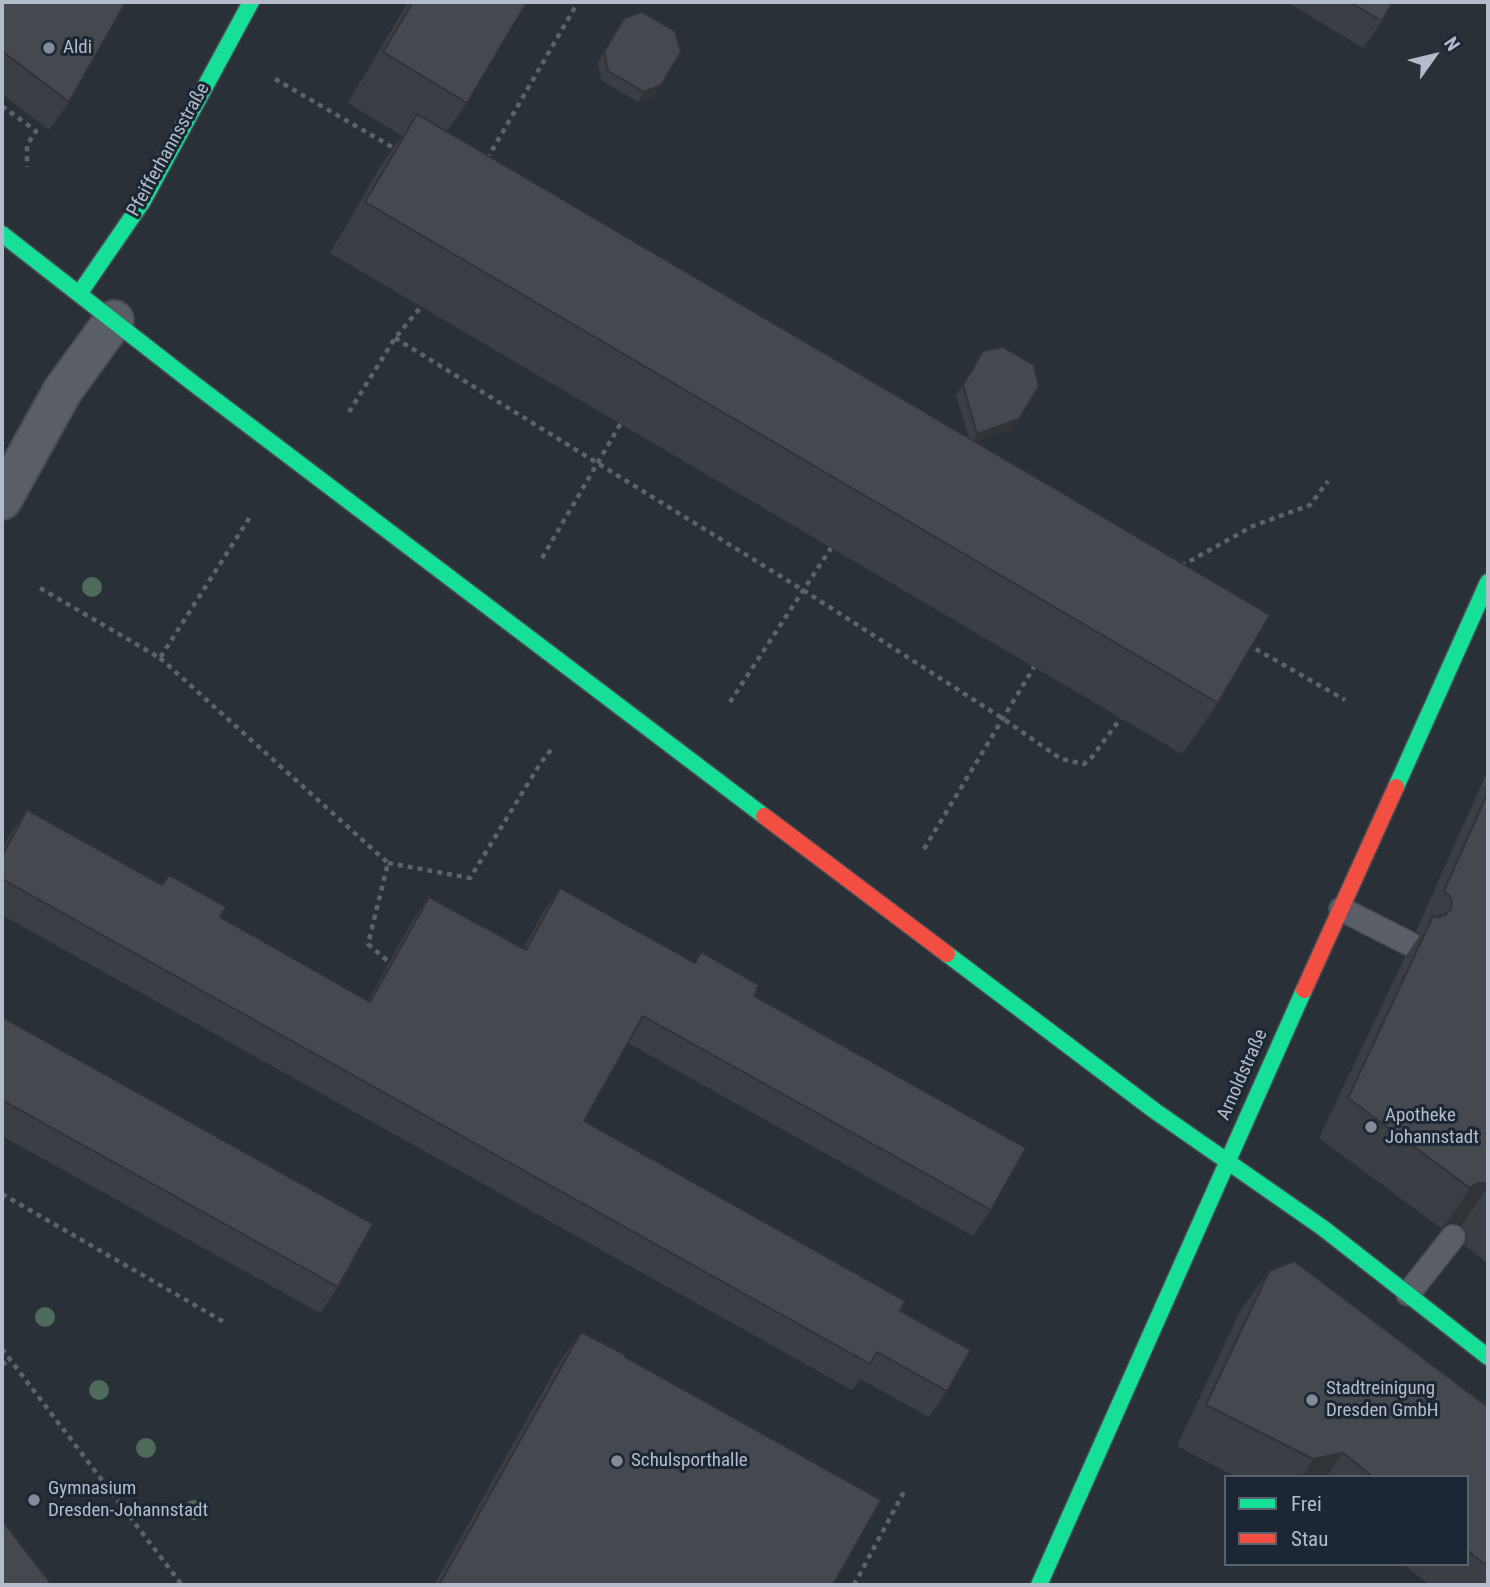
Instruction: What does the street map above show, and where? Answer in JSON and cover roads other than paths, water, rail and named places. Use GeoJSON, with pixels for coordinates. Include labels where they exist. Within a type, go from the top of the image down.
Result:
{"type":"FeatureCollection","features":[{"type":"Feature","properties":{"kind":"street","name":"Pfeifferhannsstraße"},"geometry":{"type":"LineString","coordinates":[[79,294],[143,201],[251,2]]}},
{"type":"Feature","properties":{"kind":"street"},"geometry":{"type":"LineString","coordinates":[[2,234],[189,380],[890,912],[1154,1111],[1323,1228],[1488,1357]]}},
{"type":"Feature","properties":{"kind":"street"},"geometry":{"type":"LineString","coordinates":[[2,500],[63,390],[114,320]]}},
{"type":"Feature","properties":{"kind":"street","name":"Arnoldstraße"},"geometry":{"type":"LineString","coordinates":[[1039,1585],[1488,582]]}},
{"type":"Feature","properties":{"kind":"lane"},"geometry":{"type":"LineString","coordinates":[[1341,909],[1410,944]]}},
{"type":"Feature","properties":{"kind":"lane"},"geometry":{"type":"LineString","coordinates":[[1408,1294],[1453,1237]]}},
{"type":"Feature","properties":{"kind":"place","name":"Aldi"},"geometry":{"type":"Point","coordinates":[49,48]}},
{"type":"Feature","properties":{"kind":"place","name":"Apotheke Johannstadt"},"geometry":{"type":"Point","coordinates":[1371,1127]}},
{"type":"Feature","properties":{"kind":"place","name":"Stadtreinigung Dresden GmbH"},"geometry":{"type":"Point","coordinates":[1312,1400]}},
{"type":"Feature","properties":{"kind":"place","name":"Schulsporthalle"},"geometry":{"type":"Point","coordinates":[617,1461]}},
{"type":"Feature","properties":{"kind":"place","name":"Gymnasium Dresden-Johannstadt"},"geometry":{"type":"Point","coordinates":[34,1500]}}]}
